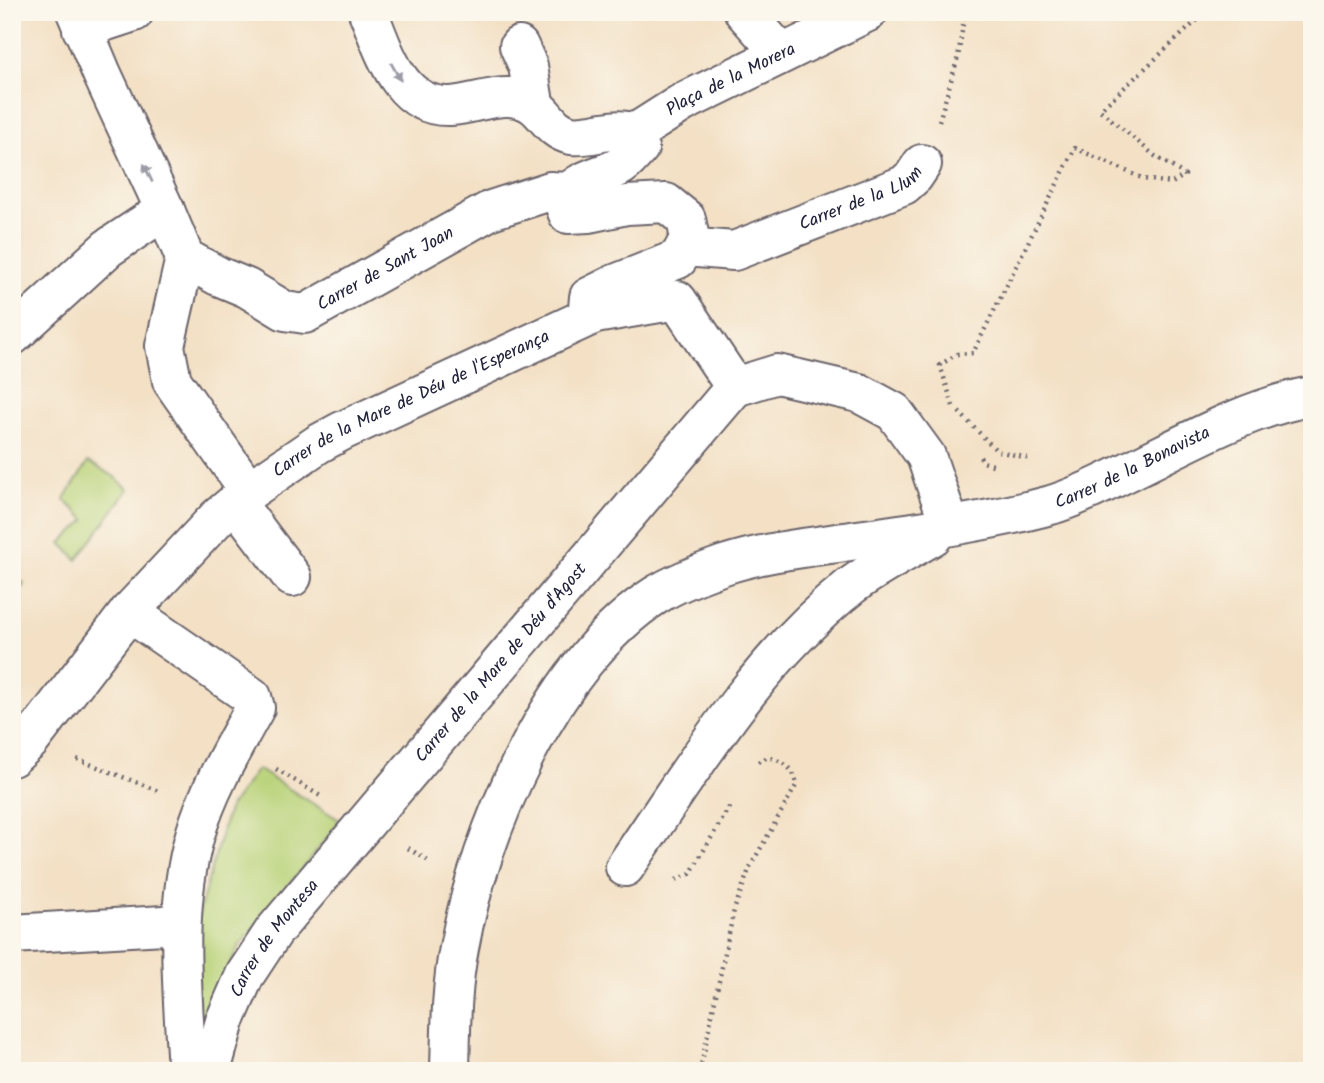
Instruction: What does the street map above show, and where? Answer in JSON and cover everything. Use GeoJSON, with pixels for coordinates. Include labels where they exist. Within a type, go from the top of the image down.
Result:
{"type":"FeatureCollection","features":[{"type":"Feature","properties":{"kind":"street"},"geometry":{"type":"LineString","coordinates":[[134,12],[79,20],[166,210],[185,258],[165,346],[172,382],[292,577]]}},
{"type":"Feature","properties":{"kind":"street"},"geometry":{"type":"LineString","coordinates":[[368,12],[397,77],[423,102],[448,107],[509,97],[534,103]]}},
{"type":"Feature","properties":{"kind":"street"},"geometry":{"type":"LineString","coordinates":[[744,12],[781,54]]}},
{"type":"Feature","properties":{"kind":"street","name":"Plaça de la Morera"},"geometry":{"type":"LineString","coordinates":[[635,133],[682,103],[868,12]]}},
{"type":"Feature","properties":{"kind":"street"},"geometry":{"type":"LineString","coordinates":[[519,46],[528,66],[534,103],[556,129],[573,135],[612,130],[635,133],[639,148],[622,166],[574,185],[567,192],[563,201],[568,214],[589,213],[627,205],[666,203],[686,219],[690,239],[678,259],[589,297],[588,309],[595,314],[677,300],[735,387],[777,374],[859,393],[894,412],[926,456],[950,526],[853,585],[792,640],[746,694],[625,867]]}},
{"type":"Feature","properties":{"kind":"street","name":"Carrer de la Llum"},"geometry":{"type":"LineString","coordinates":[[685,247],[734,251],[904,185],[922,164]]}},
{"type":"Feature","properties":{"kind":"street","name":"Carrer de Sant Joan"},"geometry":{"type":"LineString","coordinates":[[185,258],[247,288],[285,311],[304,314],[491,210],[550,191],[567,192]]}},
{"type":"Feature","properties":{"kind":"street"},"geometry":{"type":"LineString","coordinates":[[12,336],[107,248],[166,210]]}},
{"type":"Feature","properties":{"kind":"street","name":"Carrer de la Mare de Déu de l'Esperança"},"geometry":{"type":"LineString","coordinates":[[18,743],[129,612],[217,518],[242,497],[318,444],[342,431],[595,314]]}},
{"type":"Feature","properties":{"kind":"street","name":"Carrer de la Mare de Déu d'Agost"},"geometry":{"type":"LineString","coordinates":[[365,823],[735,387]]}},
{"type":"Feature","properties":{"kind":"street","name":"Carrer de la Bonavista"},"geometry":{"type":"LineString","coordinates":[[450,1071],[452,995],[459,948],[473,887],[491,835],[513,781],[542,725],[569,682],[626,618],[656,595],[686,579],[767,553],[950,526],[1052,505],[1108,481],[1220,426],[1259,410],[1312,396]]}},
{"type":"Feature","properties":{"kind":"street"},"geometry":{"type":"LineString","coordinates":[[129,612],[252,697],[255,708],[204,809],[194,837],[181,924],[187,1071]]}},
{"type":"Feature","properties":{"kind":"street","name":"Carrer de Montesa"},"geometry":{"type":"LineString","coordinates":[[211,1071],[225,1021],[245,975],[274,931],[365,823]]}},
{"type":"Feature","properties":{"kind":"street"},"geometry":{"type":"LineString","coordinates":[[12,934],[181,924]]}},
{"type":"Feature","properties":{"kind":"path","name":"Carrer de la Llum"},"geometry":{"type":"LineString","coordinates":[[922,164],[940,118],[958,57],[965,12]]}},
{"type":"Feature","properties":{"kind":"path"},"geometry":{"type":"LineString","coordinates":[[965,429],[953,407],[940,365],[957,354],[973,353],[1075,148],[1144,179],[1172,183],[1185,175],[1155,156],[1100,110],[1206,12]]}},
{"type":"Feature","properties":{"kind":"path"},"geometry":{"type":"LineString","coordinates":[[953,407],[997,451],[1032,459]]}},
{"type":"Feature","properties":{"kind":"path"},"geometry":{"type":"LineString","coordinates":[[977,451],[983,462],[1004,468]]}},
{"type":"Feature","properties":{"kind":"path"},"geometry":{"type":"LineString","coordinates":[[18,743],[204,809]]}},
{"type":"Feature","properties":{"kind":"path"},"geometry":{"type":"LineString","coordinates":[[236,744],[473,887]]}},
{"type":"Feature","properties":{"kind":"path"},"geometry":{"type":"LineString","coordinates":[[700,1071],[734,910],[750,867],[797,784],[794,772],[783,762],[768,757],[754,765]]}},
{"type":"Feature","properties":{"kind":"path"},"geometry":{"type":"LineString","coordinates":[[625,867],[676,880],[690,874],[735,797]]}},
{"type":"Feature","properties":{"kind":"green space"},"geometry":{"type":"Polygon","coordinates":[[[88,462],[112,475],[129,489],[77,560],[61,543],[86,520],[64,500],[88,462]]]}},
{"type":"Feature","properties":{"kind":"green space"},"geometry":{"type":"Polygon","coordinates":[[[12,572],[24,584],[12,607],[12,572]]]}},
{"type":"Feature","properties":{"kind":"green space"},"geometry":{"type":"Polygon","coordinates":[[[257,769],[341,821],[240,945],[203,1016],[193,1011],[189,947],[228,810],[257,769]]]}}]}
